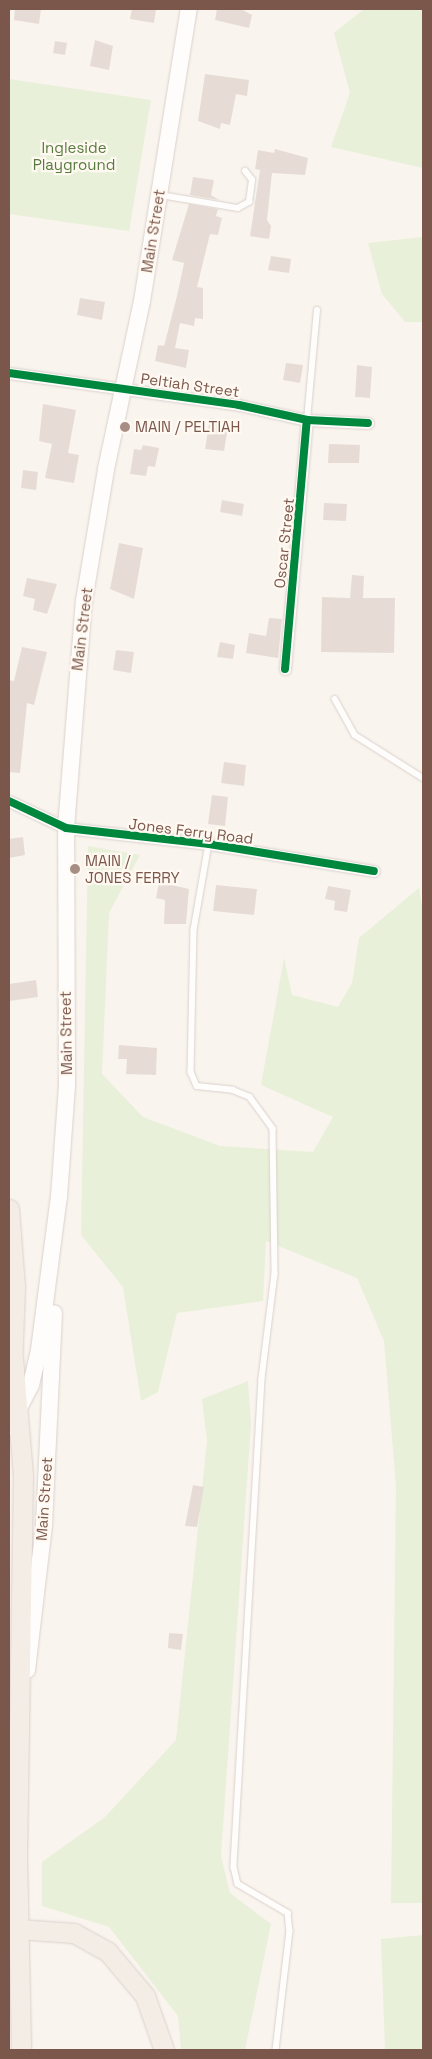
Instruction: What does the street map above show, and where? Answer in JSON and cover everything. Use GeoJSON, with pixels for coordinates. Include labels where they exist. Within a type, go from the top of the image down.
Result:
{"type":"FeatureCollection","features":[{"type":"Feature","properties":{"kind":"main road","name":"Main Street"},"geometry":{"type":"LineString","coordinates":[[20,1739],[44,1525],[54,1258],[67,1086],[66,828],[84,601],[106,469],[125,390],[189,9]]}},
{"type":"Feature","properties":{"kind":"main road","name":"Main Street"},"geometry":{"type":"LineString","coordinates":[[9,1210],[15,1287],[14,1408],[23,1475],[20,1739],[13,1929],[20,2050]]}},
{"type":"Feature","properties":{"kind":"main road","name":"Main Street"},"geometry":{"type":"LineString","coordinates":[[9,1427],[14,1408],[40,1350],[54,1258]]}},
{"type":"Feature","properties":{"kind":"main road"},"geometry":{"type":"LineString","coordinates":[[13,1929],[74,1932],[108,1952],[145,1996],[164,2050]]}},
{"type":"Feature","properties":{"kind":"street","name":"Peltiah Street"},"geometry":{"type":"LineString","coordinates":[[9,372],[307,420],[368,423]]}},
{"type":"Feature","properties":{"kind":"street","name":"Oscar Street"},"geometry":{"type":"LineString","coordinates":[[285,669],[307,420]]}},
{"type":"Feature","properties":{"kind":"street","name":"Jones Ferry Road"},"geometry":{"type":"LineString","coordinates":[[9,800],[66,828],[209,844],[374,871]]}},
{"type":"Feature","properties":{"kind":"lane"},"geometry":{"type":"LineString","coordinates":[[159,194],[238,208],[249,202],[252,180],[245,171]]}},
{"type":"Feature","properties":{"kind":"lane"},"geometry":{"type":"LineString","coordinates":[[307,420],[317,310]]}},
{"type":"Feature","properties":{"kind":"lane"},"geometry":{"type":"LineString","coordinates":[[335,699],[355,735],[423,778]]}},
{"type":"Feature","properties":{"kind":"lane"},"geometry":{"type":"LineString","coordinates":[[209,844],[194,930],[191,1072],[197,1086],[233,1090],[250,1097],[273,1129],[275,1274],[262,1379],[234,1867],[238,1884],[288,1913],[290,1931],[276,2050]]}},
{"type":"Feature","properties":{"kind":"green space"},"geometry":{"type":"Polygon","coordinates":[[[364,9],[423,9],[423,168],[331,147],[350,93],[334,33],[364,9]]]}},
{"type":"Feature","properties":{"kind":"green space","name":"Ingleside Playground"},"geometry":{"type":"Polygon","coordinates":[[[9,79],[151,100],[129,231],[9,214],[9,79]]]}},
{"type":"Feature","properties":{"kind":"green space"},"geometry":{"type":"Polygon","coordinates":[[[423,237],[423,322],[405,322],[382,294],[368,243],[423,237]]]}},
{"type":"Feature","properties":{"kind":"green space"},"geometry":{"type":"Polygon","coordinates":[[[88,846],[140,855],[109,913],[102,1074],[143,1117],[220,1146],[313,1152],[333,1117],[261,1085],[284,958],[292,995],[338,1007],[352,983],[359,938],[419,888],[423,914],[423,1903],[391,1903],[396,1486],[384,1341],[357,1278],[266,1241],[263,1301],[177,1313],[158,1392],[141,1401],[123,1287],[81,1235],[88,846]]]}},
{"type":"Feature","properties":{"kind":"green space"},"geometry":{"type":"Polygon","coordinates":[[[248,1381],[251,1424],[221,1856],[230,1893],[271,1924],[245,2050],[181,2050],[178,2016],[109,1927],[42,1906],[42,1862],[105,1817],[176,1740],[207,1441],[202,1399],[248,1381]]]}},
{"type":"Feature","properties":{"kind":"green space"},"geometry":{"type":"Polygon","coordinates":[[[423,1935],[423,2050],[385,2050],[381,1939],[423,1935]]]}},
{"type":"Feature","properties":{"kind":"building"},"geometry":{"type":"Polygon","coordinates":[[[15,9],[41,9],[39,24],[14,20],[15,9]]]}},
{"type":"Feature","properties":{"kind":"building"},"geometry":{"type":"Polygon","coordinates":[[[132,9],[156,9],[154,23],[130,19],[132,9]]]}},
{"type":"Feature","properties":{"kind":"building"},"geometry":{"type":"Polygon","coordinates":[[[217,9],[241,9],[252,15],[249,28],[215,20],[217,9]]]}},
{"type":"Feature","properties":{"kind":"building"},"geometry":{"type":"Polygon","coordinates":[[[95,40],[113,46],[109,70],[90,66],[95,40]]]}},
{"type":"Feature","properties":{"kind":"building"},"geometry":{"type":"Polygon","coordinates":[[[55,41],[67,43],[65,55],[53,53],[55,41]]]}},
{"type":"Feature","properties":{"kind":"building"},"geometry":{"type":"Polygon","coordinates":[[[205,74],[249,80],[247,96],[236,94],[230,125],[221,123],[220,129],[198,121],[205,74]]]}},
{"type":"Feature","properties":{"kind":"building"},"geometry":{"type":"Polygon","coordinates":[[[275,149],[308,158],[305,175],[272,173],[267,220],[271,226],[269,239],[250,236],[260,170],[255,169],[258,150],[274,153],[275,149]]]}},
{"type":"Feature","properties":{"kind":"building"},"geometry":{"type":"Polygon","coordinates":[[[193,177],[214,180],[211,195],[219,200],[190,195],[193,177]]]}},
{"type":"Feature","properties":{"kind":"building"},"geometry":{"type":"Polygon","coordinates":[[[189,204],[218,209],[216,216],[222,218],[218,235],[210,234],[197,287],[203,288],[203,319],[195,318],[194,326],[180,323],[175,348],[189,350],[186,368],[155,361],[158,345],[164,346],[177,296],[184,263],[172,260],[189,204]]]}},
{"type":"Feature","properties":{"kind":"building"},"geometry":{"type":"Polygon","coordinates":[[[271,256],[291,259],[289,273],[268,270],[271,256]]]}},
{"type":"Feature","properties":{"kind":"building"},"geometry":{"type":"Polygon","coordinates":[[[80,298],[105,302],[102,320],[77,315],[80,298]]]}},
{"type":"Feature","properties":{"kind":"building"},"geometry":{"type":"Polygon","coordinates":[[[286,363],[303,365],[300,383],[283,380],[286,363]]]}},
{"type":"Feature","properties":{"kind":"building"},"geometry":{"type":"Polygon","coordinates":[[[357,365],[372,367],[370,398],[355,397],[357,365]]]}},
{"type":"Feature","properties":{"kind":"building"},"geometry":{"type":"Polygon","coordinates":[[[43,404],[76,410],[68,453],[79,455],[74,483],[45,478],[52,444],[39,441],[43,404]]]}},
{"type":"Feature","properties":{"kind":"building"},"geometry":{"type":"Polygon","coordinates":[[[210,418],[229,421],[224,451],[205,449],[210,418]]]}},
{"type":"Feature","properties":{"kind":"building"},"geometry":{"type":"Polygon","coordinates":[[[329,444],[360,445],[359,463],[328,463],[329,444]]]}},
{"type":"Feature","properties":{"kind":"building"},"geometry":{"type":"Polygon","coordinates":[[[143,445],[159,448],[155,467],[148,466],[146,476],[130,474],[134,449],[141,450],[143,445]]]}},
{"type":"Feature","properties":{"kind":"building"},"geometry":{"type":"Polygon","coordinates":[[[23,470],[38,472],[36,490],[21,488],[23,470]]]}},
{"type":"Feature","properties":{"kind":"building"},"geometry":{"type":"Polygon","coordinates":[[[222,500],[244,504],[242,516],[220,512],[222,500]]]}},
{"type":"Feature","properties":{"kind":"building"},"geometry":{"type":"Polygon","coordinates":[[[324,503],[347,504],[346,521],[323,520],[324,503]]]}},
{"type":"Feature","properties":{"kind":"building"},"geometry":{"type":"Polygon","coordinates":[[[119,543],[143,548],[134,599],[110,589],[119,543]]]}},
{"type":"Feature","properties":{"kind":"building"},"geometry":{"type":"Polygon","coordinates":[[[352,575],[364,576],[363,598],[395,598],[394,653],[321,652],[322,597],[350,598],[352,575]]]}},
{"type":"Feature","properties":{"kind":"building"},"geometry":{"type":"Polygon","coordinates":[[[27,578],[57,584],[47,614],[33,610],[35,599],[23,596],[27,578]]]}},
{"type":"Feature","properties":{"kind":"building"},"geometry":{"type":"Polygon","coordinates":[[[269,618],[282,619],[278,658],[246,653],[249,633],[266,636],[269,618]]]}},
{"type":"Feature","properties":{"kind":"building"},"geometry":{"type":"Polygon","coordinates":[[[220,642],[235,645],[233,659],[217,657],[220,642]]]}},
{"type":"Feature","properties":{"kind":"building"},"geometry":{"type":"Polygon","coordinates":[[[22,647],[47,652],[34,705],[27,703],[20,773],[9,772],[9,680],[14,681],[22,647]]]}},
{"type":"Feature","properties":{"kind":"building"},"geometry":{"type":"Polygon","coordinates":[[[116,650],[134,652],[131,673],[113,670],[116,650]]]}},
{"type":"Feature","properties":{"kind":"building"},"geometry":{"type":"Polygon","coordinates":[[[224,762],[246,765],[244,786],[221,783],[224,762]]]}},
{"type":"Feature","properties":{"kind":"building"},"geometry":{"type":"Polygon","coordinates":[[[212,795],[228,797],[225,826],[208,824],[212,795]]]}},
{"type":"Feature","properties":{"kind":"building"},"geometry":{"type":"Polygon","coordinates":[[[23,837],[25,855],[9,858],[9,839],[23,837]]]}},
{"type":"Feature","properties":{"kind":"building"},"geometry":{"type":"Polygon","coordinates":[[[159,882],[189,889],[186,924],[164,924],[165,900],[156,898],[159,882]]]}},
{"type":"Feature","properties":{"kind":"building"},"geometry":{"type":"Polygon","coordinates":[[[216,885],[257,889],[254,915],[213,911],[216,885]]]}},
{"type":"Feature","properties":{"kind":"building"},"geometry":{"type":"Polygon","coordinates":[[[328,886],[351,890],[347,912],[334,910],[335,901],[325,899],[328,886]]]}},
{"type":"Feature","properties":{"kind":"building"},"geometry":{"type":"Polygon","coordinates":[[[36,980],[38,997],[9,1001],[9,984],[36,980]]]}},
{"type":"Feature","properties":{"kind":"building"},"geometry":{"type":"Polygon","coordinates":[[[119,1045],[157,1048],[156,1075],[126,1074],[127,1059],[118,1059],[119,1045]]]}},
{"type":"Feature","properties":{"kind":"building"},"geometry":{"type":"Polygon","coordinates":[[[193,1485],[204,1487],[197,1527],[185,1526],[193,1485]]]}},
{"type":"Feature","properties":{"kind":"building"},"geometry":{"type":"Polygon","coordinates":[[[169,1633],[183,1634],[181,1650],[168,1648],[169,1633]]]}},
{"type":"Feature","properties":{"kind":"cycle path"},"geometry":{"type":"LineString","coordinates":[[9,373],[239,405],[307,420],[368,423]]}},
{"type":"Feature","properties":{"kind":"cycle path"},"geometry":{"type":"LineString","coordinates":[[285,669],[307,420]]}},
{"type":"Feature","properties":{"kind":"cycle path"},"geometry":{"type":"LineString","coordinates":[[9,801],[66,828],[209,844],[374,871]]}},
{"type":"Feature","properties":{"kind":"place","name":"MAIN / PELTIAH"},"geometry":{"type":"Point","coordinates":[125,427]}},
{"type":"Feature","properties":{"kind":"place","name":"MAIN / JONES FERRY"},"geometry":{"type":"Point","coordinates":[75,869]}}]}
